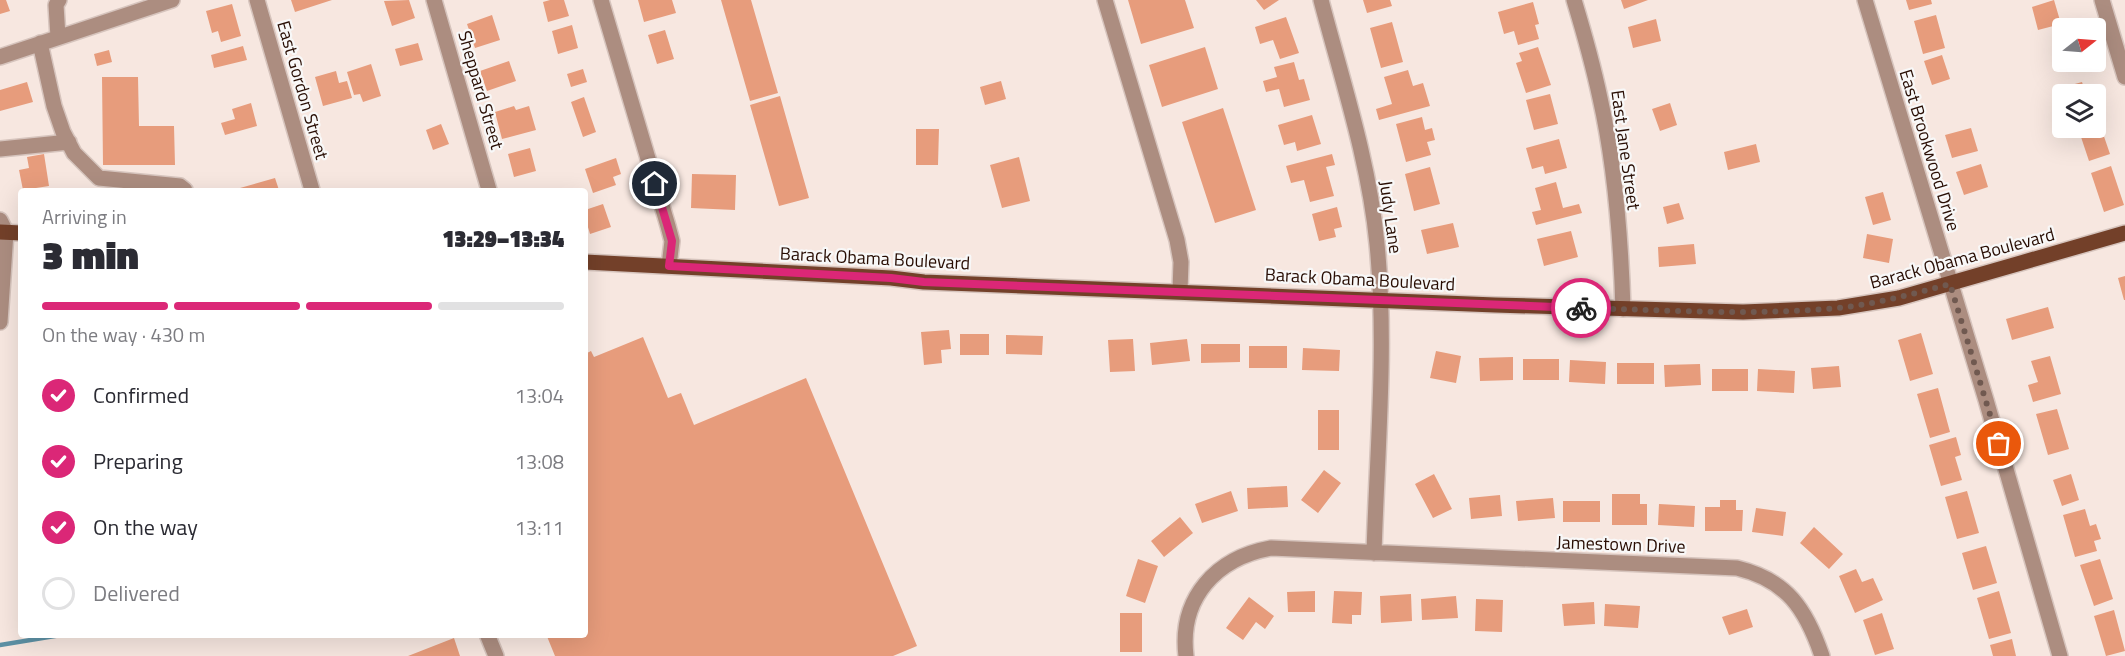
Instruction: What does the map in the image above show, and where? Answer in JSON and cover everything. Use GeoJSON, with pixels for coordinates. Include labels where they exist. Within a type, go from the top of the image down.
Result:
{"type":"FeatureCollection","features":[{"type":"Feature","properties":{"kind":"main road","name":"Barack Obama Boulevard"},"geometry":{"type":"LineString","coordinates":[[588,262],[891,278],[924,282],[1743,312],[1838,308],[1899,298],[2125,233]]}},
{"type":"Feature","properties":{"kind":"street"},"geometry":{"type":"LineString","coordinates":[[58,0],[56,5],[58,37]]}},
{"type":"Feature","properties":{"kind":"street"},"geometry":{"type":"LineString","coordinates":[[0,57],[58,37],[136,5],[171,0]]}},
{"type":"Feature","properties":{"kind":"street","name":"East Gordon Street"},"geometry":{"type":"LineString","coordinates":[[257,0],[311,188]]}},
{"type":"Feature","properties":{"kind":"street","name":"Sheppard Street"},"geometry":{"type":"LineString","coordinates":[[434,0],[488,188]]}},
{"type":"Feature","properties":{"kind":"street"},"geometry":{"type":"LineString","coordinates":[[601,0],[670,233],[672,241],[669,266]]}},
{"type":"Feature","properties":{"kind":"street"},"geometry":{"type":"LineString","coordinates":[[1105,0],[1177,240],[1181,262],[1180,291]]}},
{"type":"Feature","properties":{"kind":"street","name":"Judy Lane"},"geometry":{"type":"LineString","coordinates":[[1321,0],[1356,132],[1377,243],[1382,346],[1374,553]]}},
{"type":"Feature","properties":{"kind":"street","name":"East Jane Street"},"geometry":{"type":"LineString","coordinates":[[1574,0],[1603,112],[1622,265],[1623,309]]}},
{"type":"Feature","properties":{"kind":"street","name":"East Brookwood Drive"},"geometry":{"type":"LineString","coordinates":[[1865,0],[1986,400],[2060,656]]}},
{"type":"Feature","properties":{"kind":"street"},"geometry":{"type":"LineString","coordinates":[[2102,0],[2125,77]]}},
{"type":"Feature","properties":{"kind":"street"},"geometry":{"type":"LineString","coordinates":[[40,43],[54,106],[63,132],[75,153],[99,184],[180,186],[182,188]]}},
{"type":"Feature","properties":{"kind":"street"},"geometry":{"type":"LineString","coordinates":[[0,149],[69,142]]}},
{"type":"Feature","properties":{"kind":"street"},"geometry":{"type":"LineString","coordinates":[[0,322],[7,229]]}},
{"type":"Feature","properties":{"kind":"street","name":"Jamestown Drive"},"geometry":{"type":"LineString","coordinates":[[1186,656],[1185,637],[1188,614],[1195,597],[1210,579],[1230,562],[1250,553],[1271,548],[1737,568],[1755,573],[1784,590],[1807,618],[1822,656]]}},
{"type":"Feature","properties":{"kind":"street"},"geometry":{"type":"LineString","coordinates":[[489,638],[496,656]]}},
{"type":"Feature","properties":{"kind":"building"},"geometry":{"type":"Polygon","coordinates":[[[0,0],[6,0],[10,11],[0,14],[0,0]]]}},
{"type":"Feature","properties":{"kind":"building"},"geometry":{"type":"Polygon","coordinates":[[[291,0],[332,0],[295,12],[291,0]]]}},
{"type":"Feature","properties":{"kind":"building"},"geometry":{"type":"Polygon","coordinates":[[[409,0],[415,18],[392,26],[384,1],[409,0]]]}},
{"type":"Feature","properties":{"kind":"building"},"geometry":{"type":"Polygon","coordinates":[[[564,0],[569,16],[548,22],[543,2],[564,0]]]}},
{"type":"Feature","properties":{"kind":"building"},"geometry":{"type":"Polygon","coordinates":[[[638,0],[672,0],[676,13],[644,22],[638,0]]]}},
{"type":"Feature","properties":{"kind":"building"},"geometry":{"type":"Polygon","coordinates":[[[721,0],[751,0],[778,93],[750,101],[721,0]]]}},
{"type":"Feature","properties":{"kind":"building"},"geometry":{"type":"Polygon","coordinates":[[[1128,0],[1185,0],[1194,28],[1141,44],[1128,0]]]}},
{"type":"Feature","properties":{"kind":"building"},"geometry":{"type":"Polygon","coordinates":[[[1256,0],[1279,0],[1264,10],[1256,0]]]}},
{"type":"Feature","properties":{"kind":"building"},"geometry":{"type":"Polygon","coordinates":[[[1363,0],[1390,0],[1392,6],[1367,13],[1363,0]]]}},
{"type":"Feature","properties":{"kind":"building"},"geometry":{"type":"Polygon","coordinates":[[[1621,0],[1648,0],[1624,9],[1621,0]]]}},
{"type":"Feature","properties":{"kind":"building"},"geometry":{"type":"Polygon","coordinates":[[[1906,0],[1931,0],[1932,4],[1909,10],[1906,0]]]}},
{"type":"Feature","properties":{"kind":"building"},"geometry":{"type":"Polygon","coordinates":[[[2054,0],[2059,18],[2052,18],[2052,26],[2038,30],[2032,7],[2054,0]]]}},
{"type":"Feature","properties":{"kind":"building"},"geometry":{"type":"Polygon","coordinates":[[[1533,2],[1539,24],[1535,25],[1539,39],[1518,45],[1514,31],[1504,34],[1498,12],[1533,2]]]}},
{"type":"Feature","properties":{"kind":"building"},"geometry":{"type":"Polygon","coordinates":[[[232,4],[241,36],[221,42],[218,31],[212,33],[206,11],[232,4]]]}},
{"type":"Feature","properties":{"kind":"building"},"geometry":{"type":"Polygon","coordinates":[[[492,15],[500,40],[475,48],[467,24],[492,15]]]}},
{"type":"Feature","properties":{"kind":"building"},"geometry":{"type":"Polygon","coordinates":[[[1936,15],[1945,48],[1923,54],[1914,21],[1936,15]]]}},
{"type":"Feature","properties":{"kind":"building"},"geometry":{"type":"Polygon","coordinates":[[[1286,17],[1299,53],[1280,59],[1273,40],[1260,44],[1255,27],[1286,17]]]}},
{"type":"Feature","properties":{"kind":"building"},"geometry":{"type":"Polygon","coordinates":[[[1656,19],[1661,41],[1633,48],[1628,27],[1656,19]]]}},
{"type":"Feature","properties":{"kind":"building"},"geometry":{"type":"Polygon","coordinates":[[[1392,22],[1403,62],[1381,68],[1370,28],[1392,22]]]}},
{"type":"Feature","properties":{"kind":"building"},"geometry":{"type":"Polygon","coordinates":[[[572,25],[578,48],[558,54],[552,31],[572,25]]]}},
{"type":"Feature","properties":{"kind":"building"},"geometry":{"type":"Polygon","coordinates":[[[665,30],[674,59],[657,64],[648,35],[665,30]]]}},
{"type":"Feature","properties":{"kind":"building"},"geometry":{"type":"Polygon","coordinates":[[[418,43],[423,60],[400,66],[395,49],[418,43]]]}},
{"type":"Feature","properties":{"kind":"building"},"geometry":{"type":"Polygon","coordinates":[[[243,46],[247,60],[214,68],[211,55],[243,46]]]}},
{"type":"Feature","properties":{"kind":"building"},"geometry":{"type":"Polygon","coordinates":[[[1205,47],[1218,89],[1162,107],[1149,65],[1205,47]]]}},
{"type":"Feature","properties":{"kind":"building"},"geometry":{"type":"Polygon","coordinates":[[[1538,47],[1551,85],[1526,93],[1516,63],[1522,61],[1519,53],[1538,47]]]}},
{"type":"Feature","properties":{"kind":"building"},"geometry":{"type":"Polygon","coordinates":[[[109,50],[112,62],[97,66],[94,54],[109,50]]]}},
{"type":"Feature","properties":{"kind":"building"},"geometry":{"type":"Polygon","coordinates":[[[1942,55],[1950,79],[1932,85],[1924,61],[1942,55]]]}},
{"type":"Feature","properties":{"kind":"building"},"geometry":{"type":"Polygon","coordinates":[[[509,61],[516,81],[487,91],[480,71],[509,61]]]}},
{"type":"Feature","properties":{"kind":"building"},"geometry":{"type":"Polygon","coordinates":[[[1294,62],[1299,80],[1304,79],[1310,100],[1284,107],[1279,89],[1266,92],[1263,81],[1277,77],[1274,67],[1294,62]]]}},
{"type":"Feature","properties":{"kind":"building"},"geometry":{"type":"Polygon","coordinates":[[[371,64],[381,96],[363,102],[360,94],[354,95],[347,72],[371,64]]]}},
{"type":"Feature","properties":{"kind":"building"},"geometry":{"type":"Polygon","coordinates":[[[583,69],[587,82],[571,87],[567,74],[583,69]]]}},
{"type":"Feature","properties":{"kind":"building"},"geometry":{"type":"Polygon","coordinates":[[[1408,70],[1413,86],[1423,83],[1430,106],[1379,120],[1376,109],[1392,104],[1384,77],[1408,70]]]}},
{"type":"Feature","properties":{"kind":"building"},"geometry":{"type":"Polygon","coordinates":[[[336,71],[339,83],[347,81],[352,98],[323,106],[315,77],[336,71]]]}},
{"type":"Feature","properties":{"kind":"building"},"geometry":{"type":"Polygon","coordinates":[[[102,77],[138,77],[139,126],[174,126],[175,165],[103,165],[102,77]]]}},
{"type":"Feature","properties":{"kind":"building"},"geometry":{"type":"Polygon","coordinates":[[[1001,81],[1006,99],[985,105],[980,87],[1001,81]]]}},
{"type":"Feature","properties":{"kind":"building"},"geometry":{"type":"Polygon","coordinates":[[[27,82],[33,102],[0,111],[0,90],[27,82]]]}},
{"type":"Feature","properties":{"kind":"building"},"geometry":{"type":"Polygon","coordinates":[[[1550,94],[1558,124],[1534,130],[1526,100],[1550,94]]]}},
{"type":"Feature","properties":{"kind":"building"},"geometry":{"type":"Polygon","coordinates":[[[780,96],[809,198],[779,206],[750,105],[780,96]]]}},
{"type":"Feature","properties":{"kind":"building"},"geometry":{"type":"Polygon","coordinates":[[[584,97],[596,132],[583,137],[571,102],[584,97]]]}},
{"type":"Feature","properties":{"kind":"building"},"geometry":{"type":"Polygon","coordinates":[[[251,103],[257,126],[225,135],[221,123],[235,119],[232,109],[251,103]]]}},
{"type":"Feature","properties":{"kind":"building"},"geometry":{"type":"Polygon","coordinates":[[[1670,103],[1677,125],[1660,131],[1652,109],[1670,103]]]}},
{"type":"Feature","properties":{"kind":"building"},"geometry":{"type":"Polygon","coordinates":[[[514,106],[516,110],[529,106],[536,130],[502,139],[495,112],[514,106]]]}},
{"type":"Feature","properties":{"kind":"building"},"geometry":{"type":"Polygon","coordinates":[[[1223,108],[1256,210],[1215,223],[1182,122],[1223,108]]]}},
{"type":"Feature","properties":{"kind":"building"},"geometry":{"type":"Polygon","coordinates":[[[1312,115],[1321,144],[1297,151],[1295,142],[1284,145],[1278,125],[1312,115]]]}},
{"type":"Feature","properties":{"kind":"building"},"geometry":{"type":"Polygon","coordinates":[[[1422,117],[1425,130],[1432,128],[1435,140],[1427,142],[1431,155],[1406,162],[1396,124],[1422,117]]]}},
{"type":"Feature","properties":{"kind":"building"},"geometry":{"type":"Polygon","coordinates":[[[441,124],[449,144],[433,150],[426,130],[441,124]]]}},
{"type":"Feature","properties":{"kind":"building"},"geometry":{"type":"Polygon","coordinates":[[[1971,128],[1978,151],[1952,158],[1945,135],[1971,128]]]}},
{"type":"Feature","properties":{"kind":"building"},"geometry":{"type":"Polygon","coordinates":[[[916,129],[939,129],[938,165],[916,165],[916,129]]]}},
{"type":"Feature","properties":{"kind":"building"},"geometry":{"type":"Polygon","coordinates":[[[2081,138],[2105,138],[2110,154],[2089,161],[2081,138]]]}},
{"type":"Feature","properties":{"kind":"building"},"geometry":{"type":"Polygon","coordinates":[[[1559,139],[1567,168],[1545,174],[1543,166],[1532,169],[1526,148],[1559,139]]]}},
{"type":"Feature","properties":{"kind":"building"},"geometry":{"type":"Polygon","coordinates":[[[1756,144],[1760,162],[1728,170],[1724,152],[1756,144]]]}},
{"type":"Feature","properties":{"kind":"building"},"geometry":{"type":"Polygon","coordinates":[[[530,148],[536,171],[514,177],[508,154],[530,148]]]}},
{"type":"Feature","properties":{"kind":"building"},"geometry":{"type":"Polygon","coordinates":[[[44,154],[49,186],[23,188],[19,170],[29,168],[27,157],[44,154]]]}},
{"type":"Feature","properties":{"kind":"building"},"geometry":{"type":"Polygon","coordinates":[[[1332,154],[1335,165],[1326,167],[1334,196],[1310,202],[1304,180],[1291,183],[1286,166],[1332,154]]]}},
{"type":"Feature","properties":{"kind":"building"},"geometry":{"type":"Polygon","coordinates":[[[1019,157],[1030,201],[1002,208],[990,165],[1019,157]]]}},
{"type":"Feature","properties":{"kind":"building"},"geometry":{"type":"Polygon","coordinates":[[[616,158],[621,174],[613,177],[616,185],[593,193],[585,169],[616,158]]]}},
{"type":"Feature","properties":{"kind":"building"},"geometry":{"type":"Polygon","coordinates":[[[1981,164],[1988,187],[1964,195],[1956,172],[1981,164]]]}},
{"type":"Feature","properties":{"kind":"building"},"geometry":{"type":"Polygon","coordinates":[[[2111,166],[2124,205],[2104,212],[2091,173],[2111,166]]]}},
{"type":"Feature","properties":{"kind":"building"},"geometry":{"type":"Polygon","coordinates":[[[1430,167],[1440,204],[1414,211],[1405,174],[1430,167]]]}},
{"type":"Feature","properties":{"kind":"building"},"geometry":{"type":"Polygon","coordinates":[[[692,174],[736,175],[735,210],[691,208],[692,174]]]}},
{"type":"Feature","properties":{"kind":"building"},"geometry":{"type":"Polygon","coordinates":[[[275,178],[278,188],[240,188],[275,178]]]}},
{"type":"Feature","properties":{"kind":"building"},"geometry":{"type":"Polygon","coordinates":[[[1556,182],[1563,208],[1579,204],[1582,213],[1536,225],[1532,212],[1541,210],[1535,188],[1556,182]]]}},
{"type":"Feature","properties":{"kind":"building"},"geometry":{"type":"Polygon","coordinates":[[[1883,192],[1891,220],[1873,225],[1865,197],[1883,192]]]}},
{"type":"Feature","properties":{"kind":"building"},"geometry":{"type":"Polygon","coordinates":[[[1679,203],[1684,219],[1667,224],[1663,207],[1679,203]]]}},
{"type":"Feature","properties":{"kind":"building"},"geometry":{"type":"Polygon","coordinates":[[[603,204],[611,227],[590,234],[588,209],[603,204]]]}},
{"type":"Feature","properties":{"kind":"building"},"geometry":{"type":"Polygon","coordinates":[[[1337,207],[1342,227],[1334,229],[1336,237],[1319,241],[1312,214],[1337,207]]]}},
{"type":"Feature","properties":{"kind":"building"},"geometry":{"type":"Polygon","coordinates":[[[1453,223],[1459,247],[1427,254],[1421,230],[1453,223]]]}},
{"type":"Feature","properties":{"kind":"building"},"geometry":{"type":"Polygon","coordinates":[[[1571,231],[1578,257],[1544,266],[1537,239],[1571,231]]]}},
{"type":"Feature","properties":{"kind":"building"},"geometry":{"type":"Polygon","coordinates":[[[1867,234],[1893,239],[1889,263],[1863,258],[1867,234]]]}},
{"type":"Feature","properties":{"kind":"building"},"geometry":{"type":"Polygon","coordinates":[[[1694,244],[1696,264],[1659,267],[1658,247],[1694,244]]]}},
{"type":"Feature","properties":{"kind":"building"},"geometry":{"type":"Polygon","coordinates":[[[2125,276],[2125,300],[2124,300],[2118,278],[2125,276]]]}},
{"type":"Feature","properties":{"kind":"building"},"geometry":{"type":"Polygon","coordinates":[[[2048,307],[2054,328],[2012,340],[2006,319],[2048,307]]]}},
{"type":"Feature","properties":{"kind":"building"},"geometry":{"type":"Polygon","coordinates":[[[949,330],[951,349],[941,350],[942,363],[924,365],[921,332],[949,330]]]}},
{"type":"Feature","properties":{"kind":"building"},"geometry":{"type":"Polygon","coordinates":[[[1921,333],[1933,374],[1910,381],[1898,340],[1921,333]]]}},
{"type":"Feature","properties":{"kind":"building"},"geometry":{"type":"Polygon","coordinates":[[[960,334],[989,334],[989,355],[960,355],[960,334]]]}},
{"type":"Feature","properties":{"kind":"building"},"geometry":{"type":"Polygon","coordinates":[[[1006,335],[1043,336],[1042,355],[1006,354],[1006,335]]]}},
{"type":"Feature","properties":{"kind":"building"},"geometry":{"type":"Polygon","coordinates":[[[643,337],[668,398],[681,393],[694,425],[806,378],[917,646],[893,656],[555,656],[548,638],[588,638],[588,352],[591,351],[594,357],[643,337]]]}},
{"type":"Feature","properties":{"kind":"building"},"geometry":{"type":"Polygon","coordinates":[[[1133,339],[1135,371],[1110,372],[1108,340],[1133,339]]]}},
{"type":"Feature","properties":{"kind":"building"},"geometry":{"type":"Polygon","coordinates":[[[1187,339],[1190,361],[1152,365],[1150,343],[1187,339]]]}},
{"type":"Feature","properties":{"kind":"building"},"geometry":{"type":"Polygon","coordinates":[[[1201,344],[1240,344],[1240,362],[1201,363],[1201,344]]]}},
{"type":"Feature","properties":{"kind":"building"},"geometry":{"type":"Polygon","coordinates":[[[1249,346],[1287,346],[1287,368],[1249,368],[1249,346]]]}},
{"type":"Feature","properties":{"kind":"building"},"geometry":{"type":"Polygon","coordinates":[[[1303,348],[1340,350],[1339,371],[1302,370],[1303,348]]]}},
{"type":"Feature","properties":{"kind":"building"},"geometry":{"type":"Polygon","coordinates":[[[1436,351],[1461,356],[1456,383],[1430,378],[1436,351]]]}},
{"type":"Feature","properties":{"kind":"building"},"geometry":{"type":"Polygon","coordinates":[[[2050,356],[2061,394],[2033,402],[2028,385],[2038,382],[2031,361],[2050,356]]]}},
{"type":"Feature","properties":{"kind":"building"},"geometry":{"type":"Polygon","coordinates":[[[1513,357],[1513,380],[1480,381],[1479,358],[1513,357]]]}},
{"type":"Feature","properties":{"kind":"building"},"geometry":{"type":"Polygon","coordinates":[[[1523,359],[1559,359],[1559,380],[1523,380],[1523,359]]]}},
{"type":"Feature","properties":{"kind":"building"},"geometry":{"type":"Polygon","coordinates":[[[1570,360],[1606,362],[1605,384],[1569,382],[1570,360]]]}},
{"type":"Feature","properties":{"kind":"building"},"geometry":{"type":"Polygon","coordinates":[[[1617,363],[1654,363],[1654,384],[1617,384],[1617,363]]]}},
{"type":"Feature","properties":{"kind":"building"},"geometry":{"type":"Polygon","coordinates":[[[1700,364],[1701,385],[1665,387],[1664,365],[1700,364]]]}},
{"type":"Feature","properties":{"kind":"building"},"geometry":{"type":"Polygon","coordinates":[[[1839,366],[1841,387],[1813,389],[1811,368],[1839,366]]]}},
{"type":"Feature","properties":{"kind":"building"},"geometry":{"type":"Polygon","coordinates":[[[1712,369],[1748,369],[1748,391],[1712,391],[1712,369]]]}},
{"type":"Feature","properties":{"kind":"building"},"geometry":{"type":"Polygon","coordinates":[[[1758,369],[1795,371],[1794,393],[1757,391],[1758,369]]]}},
{"type":"Feature","properties":{"kind":"building"},"geometry":{"type":"Polygon","coordinates":[[[1938,388],[1950,432],[1930,438],[1917,394],[1938,388]]]}},
{"type":"Feature","properties":{"kind":"building"},"geometry":{"type":"Polygon","coordinates":[[[2057,409],[2069,449],[2048,455],[2036,414],[2057,409]]]}},
{"type":"Feature","properties":{"kind":"building"},"geometry":{"type":"Polygon","coordinates":[[[1318,410],[1339,410],[1339,450],[1318,450],[1318,410]]]}},
{"type":"Feature","properties":{"kind":"building"},"geometry":{"type":"Polygon","coordinates":[[[1956,437],[1961,455],[1955,457],[1962,480],[1941,486],[1929,445],[1956,437]]]}},
{"type":"Feature","properties":{"kind":"building"},"geometry":{"type":"Polygon","coordinates":[[[1324,470],[1341,483],[1318,513],[1301,500],[1324,470]]]}},
{"type":"Feature","properties":{"kind":"building"},"geometry":{"type":"Polygon","coordinates":[[[1434,474],[1452,509],[1433,518],[1415,484],[1434,474]]]}},
{"type":"Feature","properties":{"kind":"building"},"geometry":{"type":"Polygon","coordinates":[[[2071,474],[2079,500],[2062,506],[2053,480],[2071,474]]]}},
{"type":"Feature","properties":{"kind":"building"},"geometry":{"type":"Polygon","coordinates":[[[1287,486],[1288,507],[1248,509],[1247,488],[1287,486]]]}},
{"type":"Feature","properties":{"kind":"building"},"geometry":{"type":"Polygon","coordinates":[[[1231,491],[1238,511],[1202,523],[1195,504],[1231,491]]]}},
{"type":"Feature","properties":{"kind":"building"},"geometry":{"type":"Polygon","coordinates":[[[1967,491],[1979,533],[1957,539],[1945,497],[1967,491]]]}},
{"type":"Feature","properties":{"kind":"building"},"geometry":{"type":"Polygon","coordinates":[[[1612,494],[1640,494],[1640,504],[1647,504],[1647,525],[1612,525],[1612,494]]]}},
{"type":"Feature","properties":{"kind":"building"},"geometry":{"type":"Polygon","coordinates":[[[1500,495],[1502,516],[1471,519],[1469,498],[1500,495]]]}},
{"type":"Feature","properties":{"kind":"building"},"geometry":{"type":"Polygon","coordinates":[[[1553,498],[1555,518],[1518,521],[1516,501],[1553,498]]]}},
{"type":"Feature","properties":{"kind":"building"},"geometry":{"type":"Polygon","coordinates":[[[1720,500],[1736,500],[1736,510],[1743,510],[1742,531],[1705,531],[1705,507],[1720,507],[1720,500]]]}},
{"type":"Feature","properties":{"kind":"building"},"geometry":{"type":"Polygon","coordinates":[[[1563,501],[1600,501],[1600,522],[1563,522],[1563,501]]]}},
{"type":"Feature","properties":{"kind":"building"},"geometry":{"type":"Polygon","coordinates":[[[1659,504],[1695,506],[1694,527],[1658,525],[1659,504]]]}},
{"type":"Feature","properties":{"kind":"building"},"geometry":{"type":"Polygon","coordinates":[[[1756,508],[1786,512],[1783,536],[1752,532],[1756,508]]]}},
{"type":"Feature","properties":{"kind":"building"},"geometry":{"type":"Polygon","coordinates":[[[2085,509],[2090,526],[2096,524],[2101,539],[2094,541],[2097,551],[2075,557],[2063,515],[2085,509]]]}},
{"type":"Feature","properties":{"kind":"building"},"geometry":{"type":"Polygon","coordinates":[[[1180,517],[1193,533],[1164,557],[1151,541],[1180,517]]]}},
{"type":"Feature","properties":{"kind":"building"},"geometry":{"type":"Polygon","coordinates":[[[1814,527],[1843,554],[1829,569],[1800,543],[1814,527]]]}},
{"type":"Feature","properties":{"kind":"building"},"geometry":{"type":"Polygon","coordinates":[[[1986,546],[1997,583],[1973,590],[1962,553],[1986,546]]]}},
{"type":"Feature","properties":{"kind":"building"},"geometry":{"type":"Polygon","coordinates":[[[1138,559],[1158,566],[1145,603],[1126,596],[1138,559]]]}},
{"type":"Feature","properties":{"kind":"building"},"geometry":{"type":"Polygon","coordinates":[[[2100,559],[2113,599],[2094,606],[2080,565],[2100,559]]]}},
{"type":"Feature","properties":{"kind":"building"},"geometry":{"type":"Polygon","coordinates":[[[1856,569],[1862,582],[1873,578],[1883,600],[1855,613],[1839,576],[1856,569]]]}},
{"type":"Feature","properties":{"kind":"building"},"geometry":{"type":"Polygon","coordinates":[[[1315,591],[1315,612],[1288,612],[1287,592],[1315,591]]]}},
{"type":"Feature","properties":{"kind":"building"},"geometry":{"type":"Polygon","coordinates":[[[1334,591],[1362,592],[1361,615],[1352,615],[1352,624],[1332,623],[1334,591]]]}},
{"type":"Feature","properties":{"kind":"building"},"geometry":{"type":"Polygon","coordinates":[[[1999,591],[2011,633],[1989,639],[1977,598],[1999,591]]]}},
{"type":"Feature","properties":{"kind":"building"},"geometry":{"type":"Polygon","coordinates":[[[1411,594],[1412,621],[1381,623],[1380,596],[1411,594]]]}},
{"type":"Feature","properties":{"kind":"building"},"geometry":{"type":"Polygon","coordinates":[[[1456,596],[1458,618],[1422,620],[1421,599],[1456,596]]]}},
{"type":"Feature","properties":{"kind":"building"},"geometry":{"type":"Polygon","coordinates":[[[1249,597],[1274,616],[1265,629],[1256,622],[1243,640],[1226,628],[1249,597]]]}},
{"type":"Feature","properties":{"kind":"building"},"geometry":{"type":"Polygon","coordinates":[[[1476,599],[1503,600],[1502,632],[1475,631],[1476,599]]]}},
{"type":"Feature","properties":{"kind":"building"},"geometry":{"type":"Polygon","coordinates":[[[1594,602],[1595,624],[1564,626],[1562,604],[1594,602]]]}},
{"type":"Feature","properties":{"kind":"building"},"geometry":{"type":"Polygon","coordinates":[[[1605,604],[1640,606],[1638,628],[1604,626],[1605,604]]]}},
{"type":"Feature","properties":{"kind":"building"},"geometry":{"type":"Polygon","coordinates":[[[1747,609],[1753,627],[1729,635],[1722,617],[1747,609]]]}},
{"type":"Feature","properties":{"kind":"building"},"geometry":{"type":"Polygon","coordinates":[[[2114,610],[2125,651],[2106,656],[2094,616],[2114,610]]]}},
{"type":"Feature","properties":{"kind":"building"},"geometry":{"type":"Polygon","coordinates":[[[1120,613],[1142,613],[1142,652],[1120,652],[1120,613]]]}},
{"type":"Feature","properties":{"kind":"building"},"geometry":{"type":"Polygon","coordinates":[[[1882,613],[1894,649],[1875,655],[1863,620],[1882,613]]]}},
{"type":"Feature","properties":{"kind":"building"},"geometry":{"type":"Polygon","coordinates":[[[454,638],[460,656],[408,656],[454,638]]]}},
{"type":"Feature","properties":{"kind":"building"},"geometry":{"type":"Polygon","coordinates":[[[2012,639],[2016,656],[1993,656],[1990,645],[2012,639]]]}},
{"type":"Feature","properties":{"kind":"waterway"},"geometry":{"type":"LineString","coordinates":[[0,645],[43,638]]}},
{"type":"Feature","properties":{"kind":"way so far"},"geometry":{"type":"LineString","coordinates":[[1581,308],[1743,312],[1838,308],[1899,298],[1950,284],[1999,444]]}},
{"type":"Feature","properties":{"kind":"route"},"geometry":{"type":"LineString","coordinates":[[655,184],[672,241],[669,266],[891,278],[924,282],[1581,308]]}}]}
